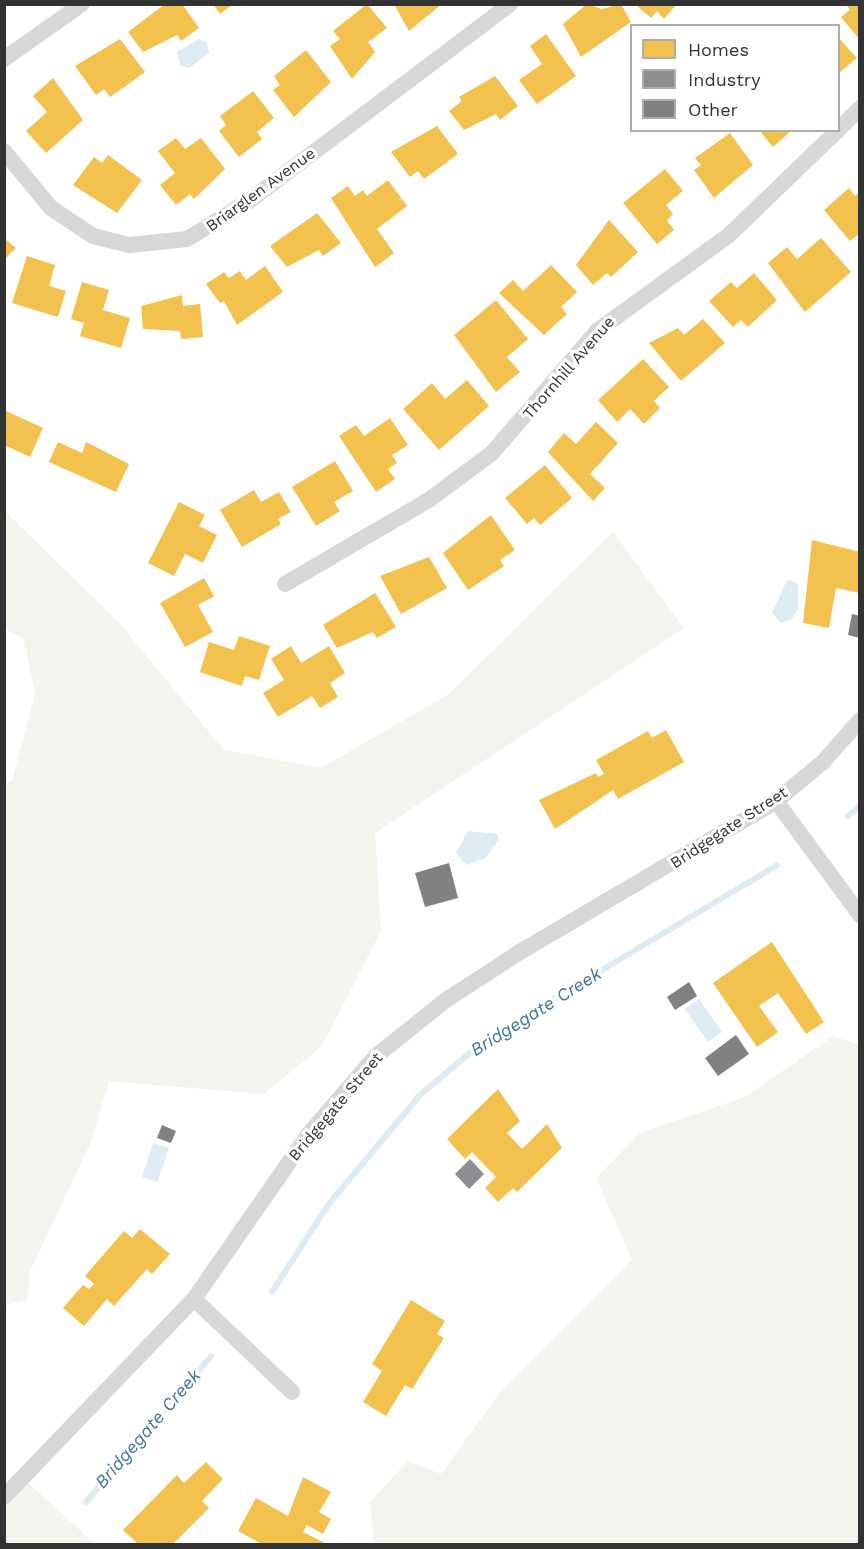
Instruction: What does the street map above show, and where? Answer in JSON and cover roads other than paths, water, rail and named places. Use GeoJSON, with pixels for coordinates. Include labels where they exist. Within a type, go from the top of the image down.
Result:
{"type":"FeatureCollection","features":[{"type":"Feature","properties":{"kind":"street"},"geometry":{"type":"LineString","coordinates":[[4,59],[82,4]]}},
{"type":"Feature","properties":{"kind":"street","name":"Briarglen Avenue"},"geometry":{"type":"LineString","coordinates":[[4,151],[51,208],[93,236],[130,245],[187,239],[249,201],[510,4]]}},
{"type":"Feature","properties":{"kind":"street","name":"Thornhill Avenue"},"geometry":{"type":"LineString","coordinates":[[840,128],[860,108]]}},
{"type":"Feature","properties":{"kind":"street","name":"Thornhill Avenue"},"geometry":{"type":"LineString","coordinates":[[285,584],[429,501],[484,459],[597,331],[738,228],[836,132]]}},
{"type":"Feature","properties":{"kind":"street","name":"Bridgegate Street"},"geometry":{"type":"LineString","coordinates":[[4,1497],[194,1299],[308,1135],[376,1056],[446,1000],[520,952],[776,801],[823,762],[860,720]]}},
{"type":"Feature","properties":{"kind":"street"},"geometry":{"type":"LineString","coordinates":[[776,801],[860,915]]}},
{"type":"Feature","properties":{"kind":"street"},"geometry":{"type":"LineString","coordinates":[[194,1299],[292,1392]]}},
{"type":"Feature","properties":{"kind":"waterway","name":"Bridgegate Creek"},"geometry":{"type":"LineString","coordinates":[[848,816],[860,806]]}},
{"type":"Feature","properties":{"kind":"waterway","name":"Bridgegate Creek"},"geometry":{"type":"LineString","coordinates":[[272,1292],[328,1205],[420,1095],[485,1040],[777,865]]}},
{"type":"Feature","properties":{"kind":"waterway","name":"Bridgegate Creek"},"geometry":{"type":"LineString","coordinates":[[86,1502],[211,1356]]}}]}
